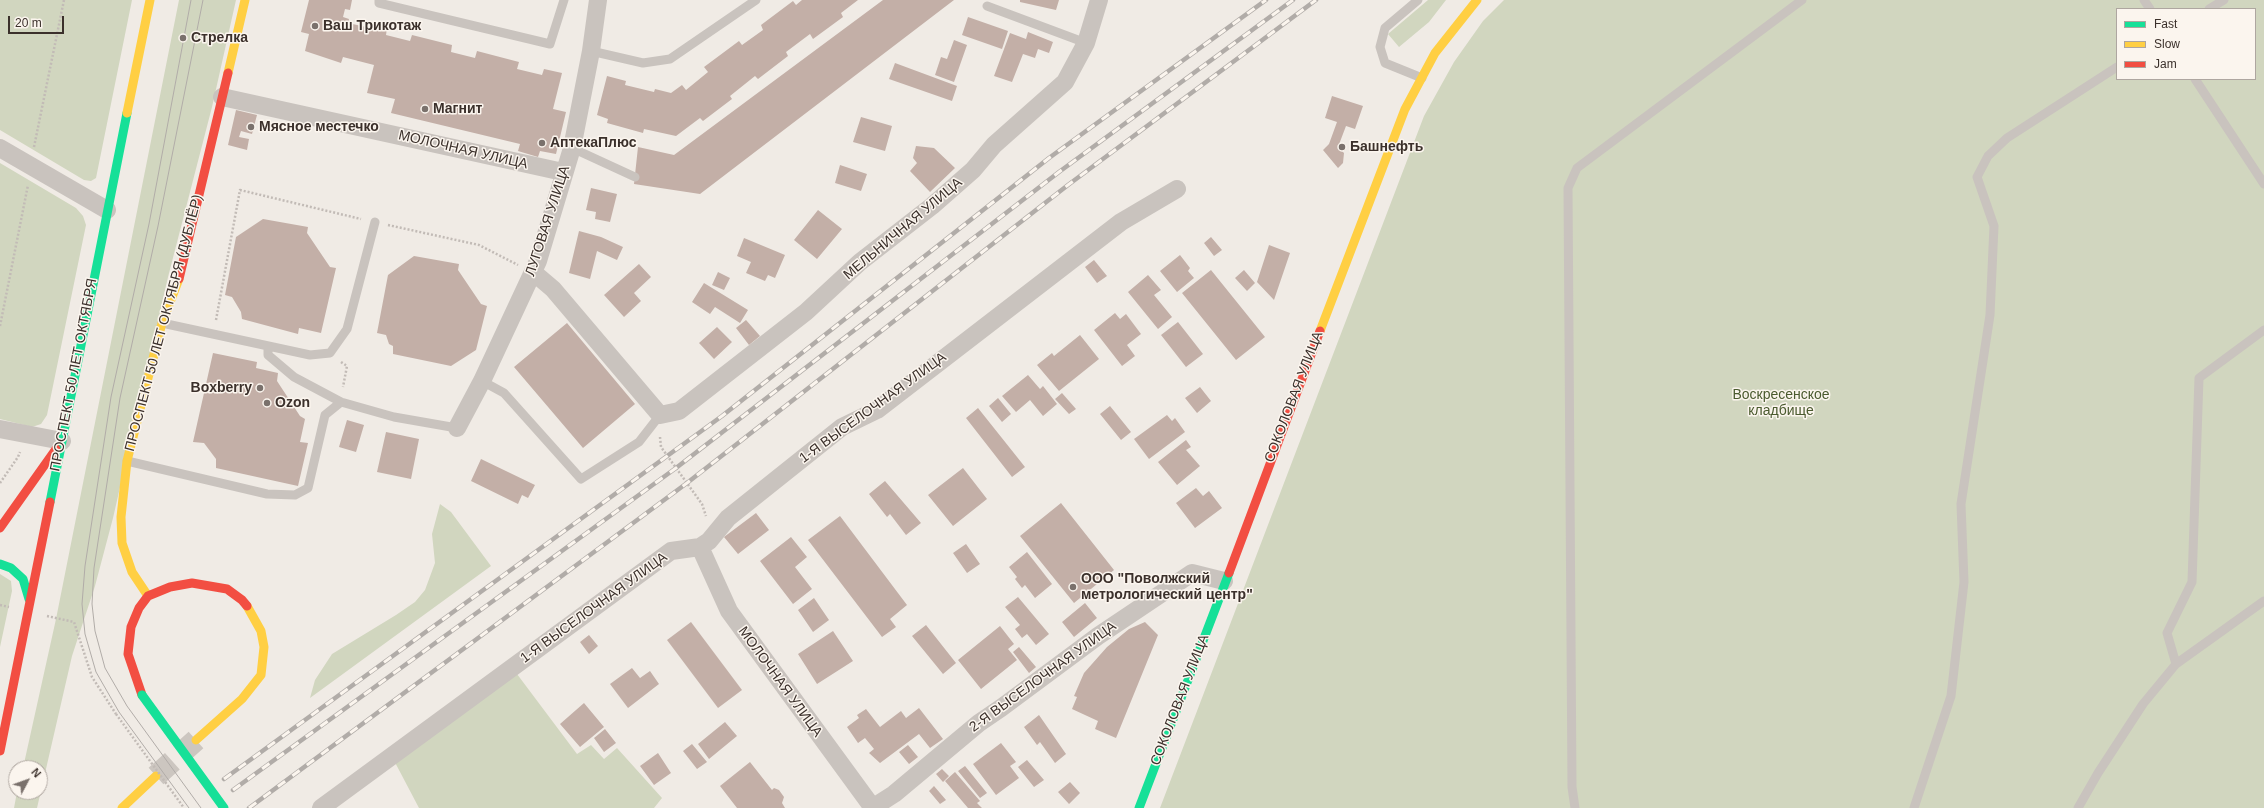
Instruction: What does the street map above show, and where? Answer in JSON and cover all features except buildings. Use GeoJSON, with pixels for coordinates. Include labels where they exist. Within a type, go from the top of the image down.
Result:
{"type":"FeatureCollection","features":[{"type":"Feature","properties":{"kind":"main road","name":"ПРОСПЕКТ 50 ЛЕТ ОКТЯБРЯ"},"geometry":{"type":"LineString","coordinates":[[0,751],[29,599],[150,0]]}},
{"type":"Feature","properties":{"kind":"main road","name":"ПРОСПЕКТ 50 ЛЕТ ОКТЯБРЯ (ДУБЛЁР)"},"geometry":{"type":"LineString","coordinates":[[148,596],[132,572],[122,544],[121,517],[127,461],[162,323],[180,276],[245,0]]}},
{"type":"Feature","properties":{"kind":"main road","name":"СОКОЛОВАЯ УЛИЦА"},"geometry":{"type":"LineString","coordinates":[[1139,808],[1366,206],[1405,108],[1435,53],[1477,0]]}},
{"type":"Feature","properties":{"kind":"main road"},"geometry":{"type":"LineString","coordinates":[[0,528],[62,441]]}},
{"type":"Feature","properties":{"kind":"main road"},"geometry":{"type":"LineString","coordinates":[[0,564],[11,568],[23,579],[29,599]]}},
{"type":"Feature","properties":{"kind":"main road"},"geometry":{"type":"LineString","coordinates":[[196,740],[242,699],[261,675],[264,647],[261,631],[254,616],[242,600],[227,589],[192,583],[170,586],[148,596],[139,608],[130,628],[128,654],[142,695],[224,808]]}},
{"type":"Feature","properties":{"kind":"main road"},"geometry":{"type":"LineString","coordinates":[[122,808],[156,776]]}},
{"type":"Feature","properties":{"kind":"street","name":"ЛУГОВАЯ УЛИЦА"},"geometry":{"type":"LineString","coordinates":[[457,428],[482,381],[538,260],[563,172],[572,148],[591,51],[598,0]]}},
{"type":"Feature","properties":{"kind":"street","name":"МЕЛЬНИЧНАЯ УЛИЦА"},"geometry":{"type":"LineString","coordinates":[[660,415],[679,411],[806,312],[860,262],[932,206],[973,170],[994,144],[1065,82],[1086,43],[1099,0]]}},
{"type":"Feature","properties":{"kind":"street","name":"МОЛОЧНАЯ УЛИЦА"},"geometry":{"type":"LineString","coordinates":[[222,97],[563,172]]}},
{"type":"Feature","properties":{"kind":"street"},"geometry":{"type":"LineString","coordinates":[[0,148],[107,210]]}},
{"type":"Feature","properties":{"kind":"street","name":"1-Я ВЫСЕЛОЧНАЯ УЛИЦА"},"geometry":{"type":"LineString","coordinates":[[321,808],[671,551],[700,547],[709,541],[728,518],[842,427],[877,410],[1121,222],[1177,189]]}},
{"type":"Feature","properties":{"kind":"street"},"geometry":{"type":"LineString","coordinates":[[532,272],[553,289],[660,415]]}},
{"type":"Feature","properties":{"kind":"street"},"geometry":{"type":"LineString","coordinates":[[0,429],[62,441]]}},
{"type":"Feature","properties":{"kind":"street","name":"МОЛОЧНАЯ УЛИЦА"},"geometry":{"type":"LineString","coordinates":[[700,547],[729,611],[873,808]]}},
{"type":"Feature","properties":{"kind":"street","name":"2-Я ВЫСЕЛОЧНАЯ УЛИЦА"},"geometry":{"type":"LineString","coordinates":[[873,808],[894,794],[979,723],[1098,636],[1192,573],[1224,581]]}},
{"type":"Feature","properties":{"kind":"lane"},"geometry":{"type":"LineString","coordinates":[[379,0],[379,3],[550,44],[564,0]]}},
{"type":"Feature","properties":{"kind":"lane"},"geometry":{"type":"LineString","coordinates":[[591,51],[643,63],[670,59],[756,0]]}},
{"type":"Feature","properties":{"kind":"lane"},"geometry":{"type":"LineString","coordinates":[[1418,0],[1385,28],[1380,47],[1385,63],[1422,78]]}},
{"type":"Feature","properties":{"kind":"lane"},"geometry":{"type":"LineString","coordinates":[[1574,808],[1572,787],[1568,188],[1577,168],[1802,0]]}},
{"type":"Feature","properties":{"kind":"lane"},"geometry":{"type":"LineString","coordinates":[[2211,8],[2224,0]]}},
{"type":"Feature","properties":{"kind":"lane"},"geometry":{"type":"LineString","coordinates":[[987,6],[1086,43]]}},
{"type":"Feature","properties":{"kind":"lane"},"geometry":{"type":"LineString","coordinates":[[1914,808],[1951,696],[1964,582],[1961,504],[1990,315],[1994,226],[1977,177],[1988,156],[2007,138],[2116,68]]}},
{"type":"Feature","properties":{"kind":"lane"},"geometry":{"type":"LineString","coordinates":[[2196,80],[2264,184]]}},
{"type":"Feature","properties":{"kind":"lane"},"geometry":{"type":"LineString","coordinates":[[572,148],[635,177]]}},
{"type":"Feature","properties":{"kind":"lane"},"geometry":{"type":"LineString","coordinates":[[162,323],[310,355],[330,353],[347,329],[375,222]]}},
{"type":"Feature","properties":{"kind":"lane"},"geometry":{"type":"LineString","coordinates":[[2176,664],[2167,633],[2192,582],[2199,378],[2264,330]]}},
{"type":"Feature","properties":{"kind":"lane"},"geometry":{"type":"LineString","coordinates":[[268,346],[268,355],[294,377],[341,402],[394,417],[457,428]]}},
{"type":"Feature","properties":{"kind":"lane"},"geometry":{"type":"LineString","coordinates":[[482,381],[504,393],[581,479],[638,442],[660,415]]}},
{"type":"Feature","properties":{"kind":"lane"},"geometry":{"type":"LineString","coordinates":[[127,461],[267,494],[295,495],[308,488],[325,414],[341,402]]}},
{"type":"Feature","properties":{"kind":"lane"},"geometry":{"type":"LineString","coordinates":[[2078,808],[2098,772],[2143,704],[2176,664],[2264,601]]}},
{"type":"Feature","properties":{"kind":"path"},"geometry":{"type":"LineString","coordinates":[[214,335],[240,190],[375,222],[479,244],[532,272]]}},
{"type":"Feature","properties":{"kind":"path"},"geometry":{"type":"LineString","coordinates":[[330,353],[347,366],[341,402]]}},
{"type":"Feature","properties":{"kind":"path"},"geometry":{"type":"LineString","coordinates":[[661,447],[702,504]]}},
{"type":"Feature","properties":{"kind":"path"},"geometry":{"type":"LineString","coordinates":[[0,605],[74,622],[92,677],[116,714],[184,808]]}},
{"type":"Feature","properties":{"kind":"green space"},"geometry":{"type":"Polygon","coordinates":[[[0,0],[132,0],[96,178],[91,181],[84,180],[0,130],[0,0]]]}},
{"type":"Feature","properties":{"kind":"green space"},"geometry":{"type":"Polygon","coordinates":[[[179,0],[236,0],[212,107],[168,277],[113,518],[95,586],[72,656],[48,760],[25,760],[56,619],[179,0]]]}},
{"type":"Feature","properties":{"kind":"green space"},"geometry":{"type":"Polygon","coordinates":[[[1428,0],[1446,0],[1429,22],[1399,47],[1388,34],[1428,0]]]}},
{"type":"Feature","properties":{"kind":"green space","name":"Воскресенское кладбище"},"geometry":{"type":"Polygon","coordinates":[[[1504,0],[2264,0],[2264,808],[1160,808],[1424,116],[1454,62],[1483,21],[1504,0]]]}},
{"type":"Feature","properties":{"kind":"green space"},"geometry":{"type":"Polygon","coordinates":[[[0,163],[76,208],[83,216],[86,225],[47,415],[41,424],[32,427],[0,419],[0,163]]]}},
{"type":"Feature","properties":{"kind":"green space"},"geometry":{"type":"Polygon","coordinates":[[[440,504],[451,512],[491,566],[310,698],[315,680],[332,654],[415,602],[425,590],[435,563],[432,534],[440,504]]]}},
{"type":"Feature","properties":{"kind":"green space"},"geometry":{"type":"Polygon","coordinates":[[[0,574],[11,581],[12,591],[0,647],[0,574]]]}},
{"type":"Feature","properties":{"kind":"green space"},"geometry":{"type":"Polygon","coordinates":[[[508,662],[577,754],[591,745],[604,759],[617,748],[662,798],[654,808],[419,808],[389,751],[508,662]]]}},
{"type":"Feature","properties":{"kind":"green space"},"geometry":{"type":"Polygon","coordinates":[[[16,800],[39,800],[37,808],[14,808],[16,800]]]}},
{"type":"Feature","properties":{"kind":"tunnel"},"geometry":{"type":"LineString","coordinates":[[156,776],[196,740]]}},
{"type":"Feature","properties":{"kind":"tram line"},"geometry":{"type":"LineString","coordinates":[[189,808],[119,712],[96,672],[85,634],[82,604],[85,566],[111,397],[149,224],[191,0]]}},
{"type":"Feature","properties":{"kind":"tram line"},"geometry":{"type":"LineString","coordinates":[[201,808],[127,706],[105,668],[95,631],[92,604],[94,568],[120,398],[158,226],[203,0]]}},
{"type":"Feature","properties":{"kind":"railway"},"geometry":{"type":"LineString","coordinates":[[224,779],[722,416],[1049,158],[1266,0]]}},
{"type":"Feature","properties":{"kind":"railway"},"geometry":{"type":"LineString","coordinates":[[233,790],[676,468],[1059,172],[1293,0]]}},
{"type":"Feature","properties":{"kind":"railway"},"geometry":{"type":"LineString","coordinates":[[249,808],[687,483],[1068,185],[1316,0]]}},
{"type":"Feature","properties":{"kind":"traffic: fast"},"geometry":{"type":"LineString","coordinates":[[50,502],[127,113]]}},
{"type":"Feature","properties":{"kind":"traffic: fast"},"geometry":{"type":"LineString","coordinates":[[0,564],[11,568],[23,579],[29,599]]}},
{"type":"Feature","properties":{"kind":"traffic: fast"},"geometry":{"type":"LineString","coordinates":[[1139,808],[1229,573]]}},
{"type":"Feature","properties":{"kind":"traffic: fast"},"geometry":{"type":"LineString","coordinates":[[142,695],[224,808]]}},
{"type":"Feature","properties":{"kind":"traffic: slow"},"geometry":{"type":"LineString","coordinates":[[127,113],[150,0]]}},
{"type":"Feature","properties":{"kind":"traffic: slow"},"geometry":{"type":"LineString","coordinates":[[228,73],[245,0]]}},
{"type":"Feature","properties":{"kind":"traffic: slow"},"geometry":{"type":"LineString","coordinates":[[1320,331],[1405,109],[1435,53],[1477,0]]}},
{"type":"Feature","properties":{"kind":"traffic: slow"},"geometry":{"type":"LineString","coordinates":[[148,596],[132,572],[122,543],[121,517],[127,461],[162,323],[179,279]]}},
{"type":"Feature","properties":{"kind":"traffic: slow"},"geometry":{"type":"LineString","coordinates":[[196,740],[242,699],[261,675],[264,647],[261,631],[247,606]]}},
{"type":"Feature","properties":{"kind":"traffic: slow"},"geometry":{"type":"LineString","coordinates":[[122,808],[156,776]]}},
{"type":"Feature","properties":{"kind":"traffic: jam"},"geometry":{"type":"LineString","coordinates":[[179,279],[228,73]]}},
{"type":"Feature","properties":{"kind":"traffic: jam"},"geometry":{"type":"LineString","coordinates":[[1229,573],[1320,331]]}},
{"type":"Feature","properties":{"kind":"traffic: jam"},"geometry":{"type":"LineString","coordinates":[[0,528],[56,449]]}},
{"type":"Feature","properties":{"kind":"traffic: jam"},"geometry":{"type":"LineString","coordinates":[[0,751],[50,502]]}},
{"type":"Feature","properties":{"kind":"traffic: jam"},"geometry":{"type":"LineString","coordinates":[[142,695],[128,654],[131,627],[139,608],[148,596],[170,587],[192,583],[227,589],[242,600],[247,606]]}},
{"type":"Feature","properties":{"kind":"place","name":"Ваш Трикотаж"},"geometry":{"type":"Point","coordinates":[315,26]}},
{"type":"Feature","properties":{"kind":"place","name":"Стрелка"},"geometry":{"type":"Point","coordinates":[183,38]}},
{"type":"Feature","properties":{"kind":"place","name":"Магнит"},"geometry":{"type":"Point","coordinates":[425,109]}},
{"type":"Feature","properties":{"kind":"place","name":"Мясное местечко"},"geometry":{"type":"Point","coordinates":[251,127]}},
{"type":"Feature","properties":{"kind":"place","name":"АптекаПлюс"},"geometry":{"type":"Point","coordinates":[542,143]}},
{"type":"Feature","properties":{"kind":"place","name":"Башнефть"},"geometry":{"type":"Point","coordinates":[1342,147]}},
{"type":"Feature","properties":{"kind":"place","name":"Boxberry"},"geometry":{"type":"Point","coordinates":[260,388]}},
{"type":"Feature","properties":{"kind":"place","name":"Ozon"},"geometry":{"type":"Point","coordinates":[267,403]}},
{"type":"Feature","properties":{"kind":"place","name":"ООО \"Поволжский метрологический центр\""},"geometry":{"type":"Point","coordinates":[1073,587]}}]}
